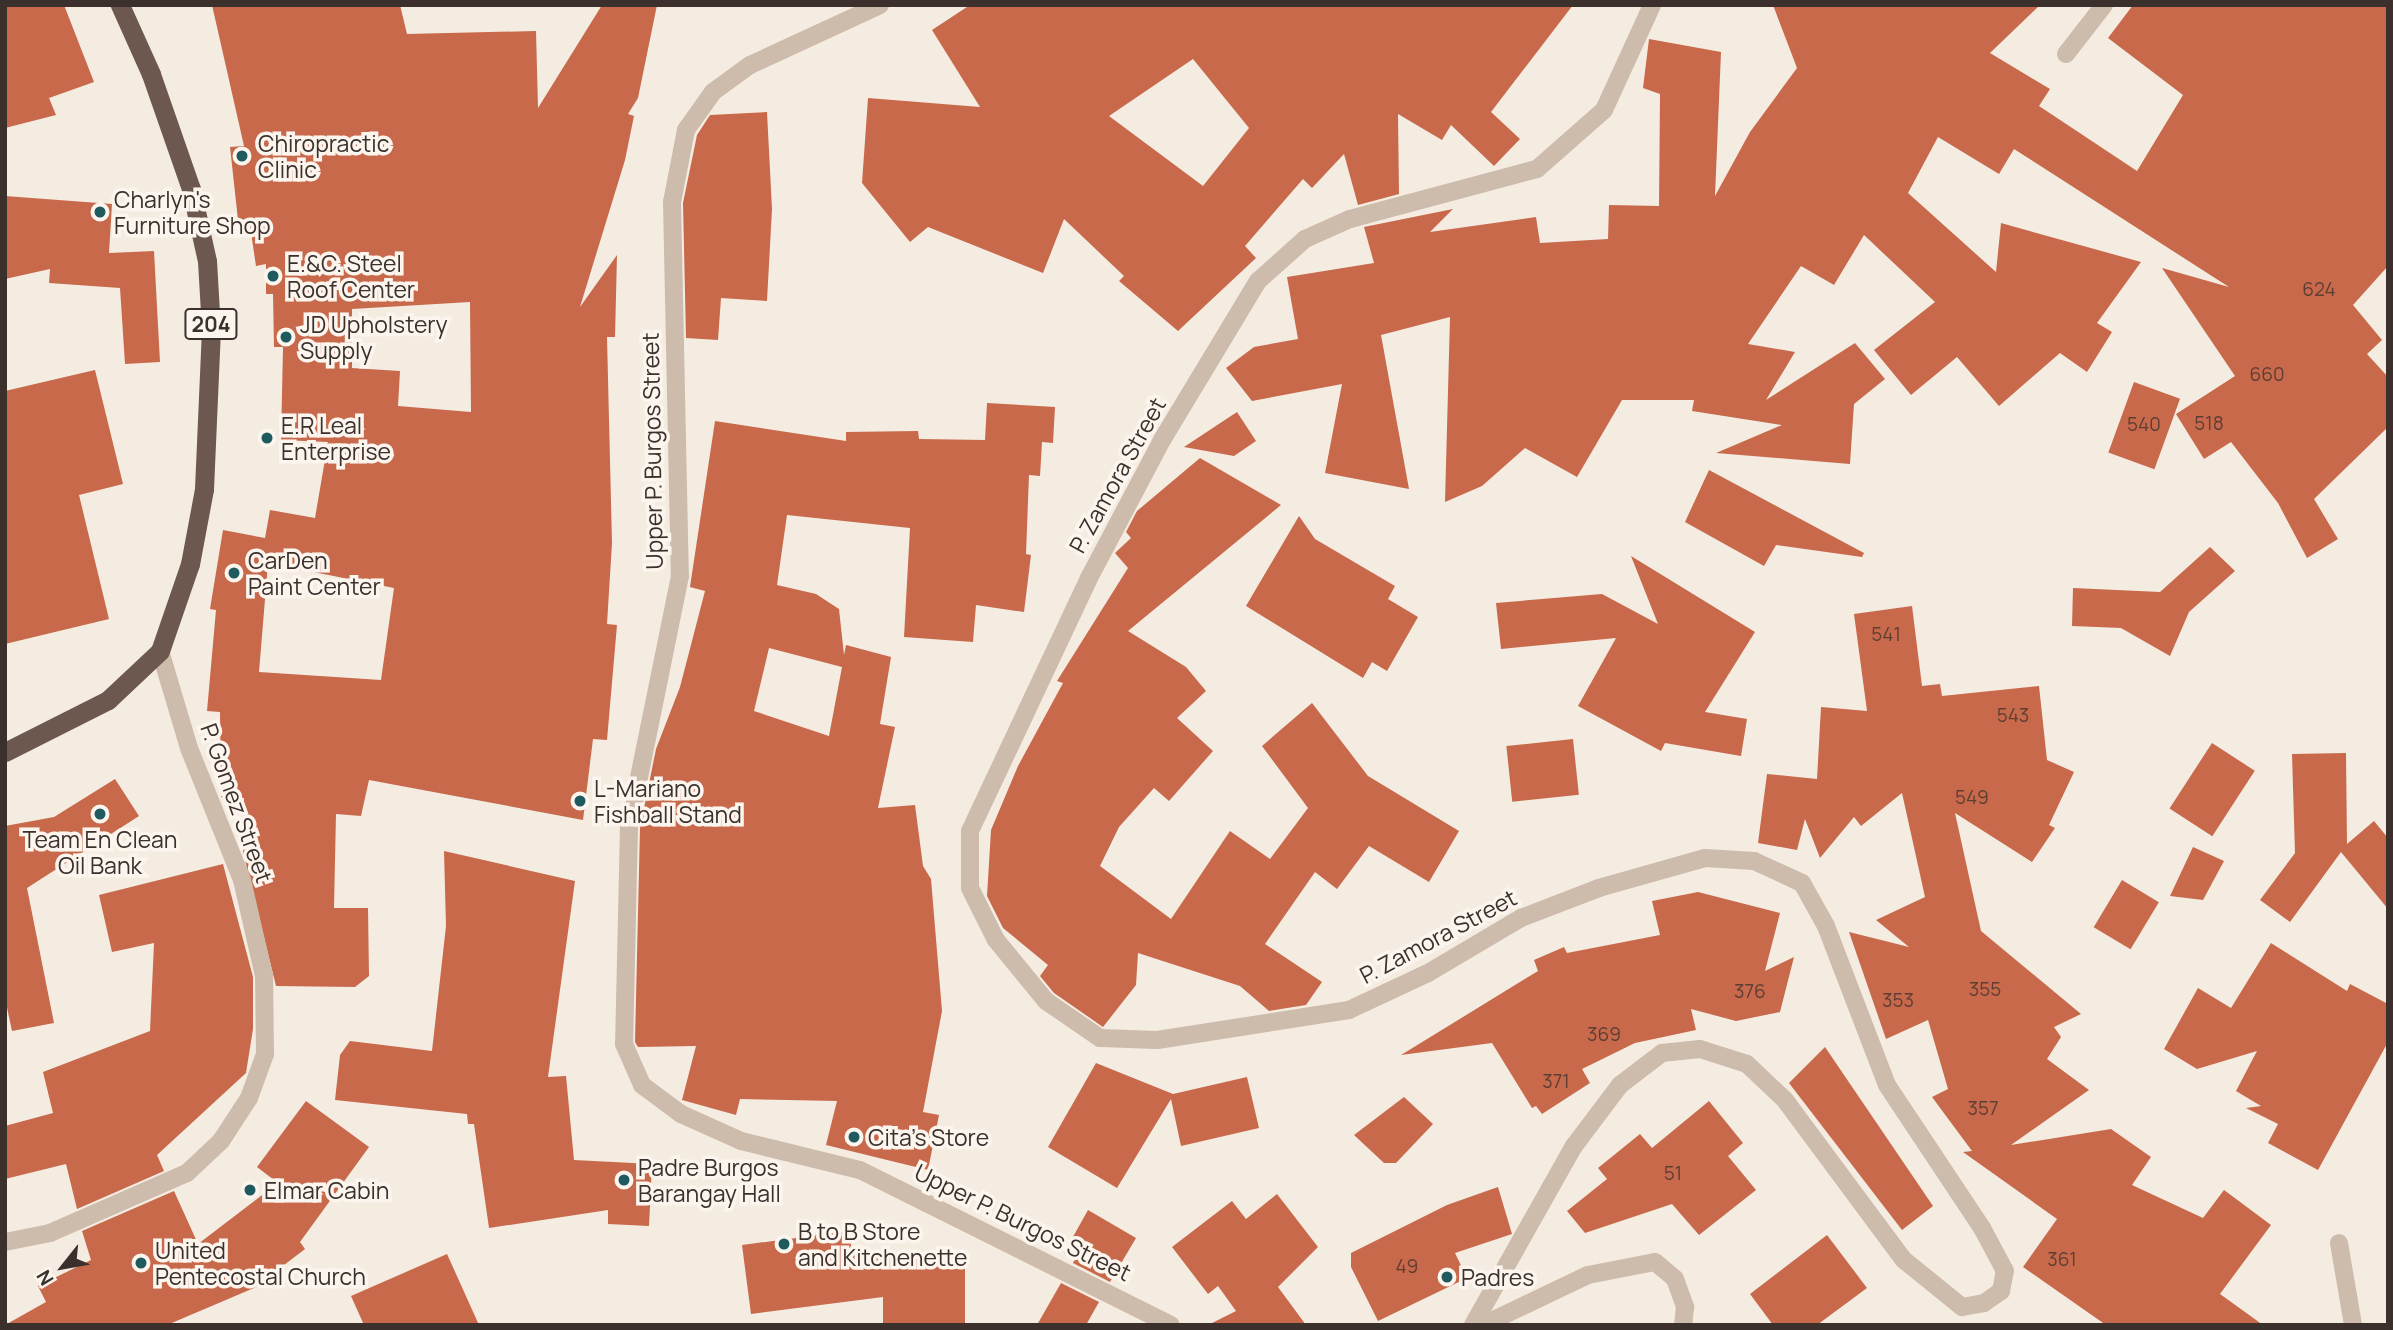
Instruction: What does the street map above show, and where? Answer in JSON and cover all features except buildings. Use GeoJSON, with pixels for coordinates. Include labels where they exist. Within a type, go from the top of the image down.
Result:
{"type":"FeatureCollection","features":[{"type":"Feature","properties":{"kind":"highway","name":"204"},"geometry":{"type":"LineString","coordinates":[[5,752],[108,700],[160,651],[190,564],[204,489],[209,288],[191,189],[151,74],[120,5]]}},
{"type":"Feature","properties":{"kind":"street","name":"Upper P. Burgos Street"},"geometry":{"type":"LineString","coordinates":[[880,5],[750,65],[713,92],[686,130],[672,202],[680,576],[629,827],[624,1044],[642,1085],[681,1115],[741,1141],[860,1170],[1171,1325]]}},
{"type":"Feature","properties":{"kind":"street","name":"P. Zamora Street"},"geometry":{"type":"LineString","coordinates":[[1473,1325],[1574,1146],[1620,1085],[1662,1054],[1700,1049],[1747,1064],[1785,1100],[1904,1260],[1962,1307],[1984,1303],[2001,1291],[2005,1270],[1982,1228],[1887,1085],[1826,926],[1802,883],[1754,860],[1705,858],[1599,888],[1521,918],[1428,973],[1349,1010],[1157,1040],[1100,1038],[1046,1001],[996,940],[970,888],[970,831],[1089,578],[1162,440],[1258,281],[1305,239],[1350,219],[1537,169],[1604,110],[1652,5]]}},
{"type":"Feature","properties":{"kind":"street"},"geometry":{"type":"LineString","coordinates":[[2066,54],[2104,5]]}},
{"type":"Feature","properties":{"kind":"street","name":"P. Gomez Street"},"geometry":{"type":"LineString","coordinates":[[5,1242],[50,1233],[187,1173],[221,1140],[248,1098],[265,1054],[264,976],[242,880],[189,748],[160,651]]}},
{"type":"Feature","properties":{"kind":"street"},"geometry":{"type":"LineString","coordinates":[[2339,1243],[2353,1325]]}},
{"type":"Feature","properties":{"kind":"street"},"geometry":{"type":"LineString","coordinates":[[1483,1325],[1588,1275],[1656,1262],[1675,1279],[1685,1307],[1683,1325]]}},
{"type":"Feature","properties":{"kind":"place","name":"Chiropractic Clinic"},"geometry":{"type":"Point","coordinates":[242,156]}},
{"type":"Feature","properties":{"kind":"place","name":"Charlyn's Furniture Shop"},"geometry":{"type":"Point","coordinates":[100,212]}},
{"type":"Feature","properties":{"kind":"place","name":"E.&C. Steel Roof Center"},"geometry":{"type":"Point","coordinates":[273,276]}},
{"type":"Feature","properties":{"kind":"place","name":"JD Upholstery Supply"},"geometry":{"type":"Point","coordinates":[286,337]}},
{"type":"Feature","properties":{"kind":"place","name":"E.R Leal Enterprise"},"geometry":{"type":"Point","coordinates":[267,438]}},
{"type":"Feature","properties":{"kind":"place","name":"CarDen Paint Center"},"geometry":{"type":"Point","coordinates":[234,573]}},
{"type":"Feature","properties":{"kind":"place","name":"L-Mariano Fishball Stand"},"geometry":{"type":"Point","coordinates":[580,801]}},
{"type":"Feature","properties":{"kind":"place","name":"Team En Clean Oil Bank"},"geometry":{"type":"Point","coordinates":[100,814]}},
{"type":"Feature","properties":{"kind":"place","name":"Cita's Store"},"geometry":{"type":"Point","coordinates":[854,1137]}},
{"type":"Feature","properties":{"kind":"place","name":"Padre Burgos Barangay Hall"},"geometry":{"type":"Point","coordinates":[624,1180]}},
{"type":"Feature","properties":{"kind":"place","name":"Elmar Cabin"},"geometry":{"type":"Point","coordinates":[250,1190]}},
{"type":"Feature","properties":{"kind":"place","name":"B to B Store and Kitchenette"},"geometry":{"type":"Point","coordinates":[784,1244]}},
{"type":"Feature","properties":{"kind":"place","name":"United Pentecostal Church"},"geometry":{"type":"Point","coordinates":[141,1263]}},
{"type":"Feature","properties":{"kind":"place","name":"Padres"},"geometry":{"type":"Point","coordinates":[1447,1277]}}]}
